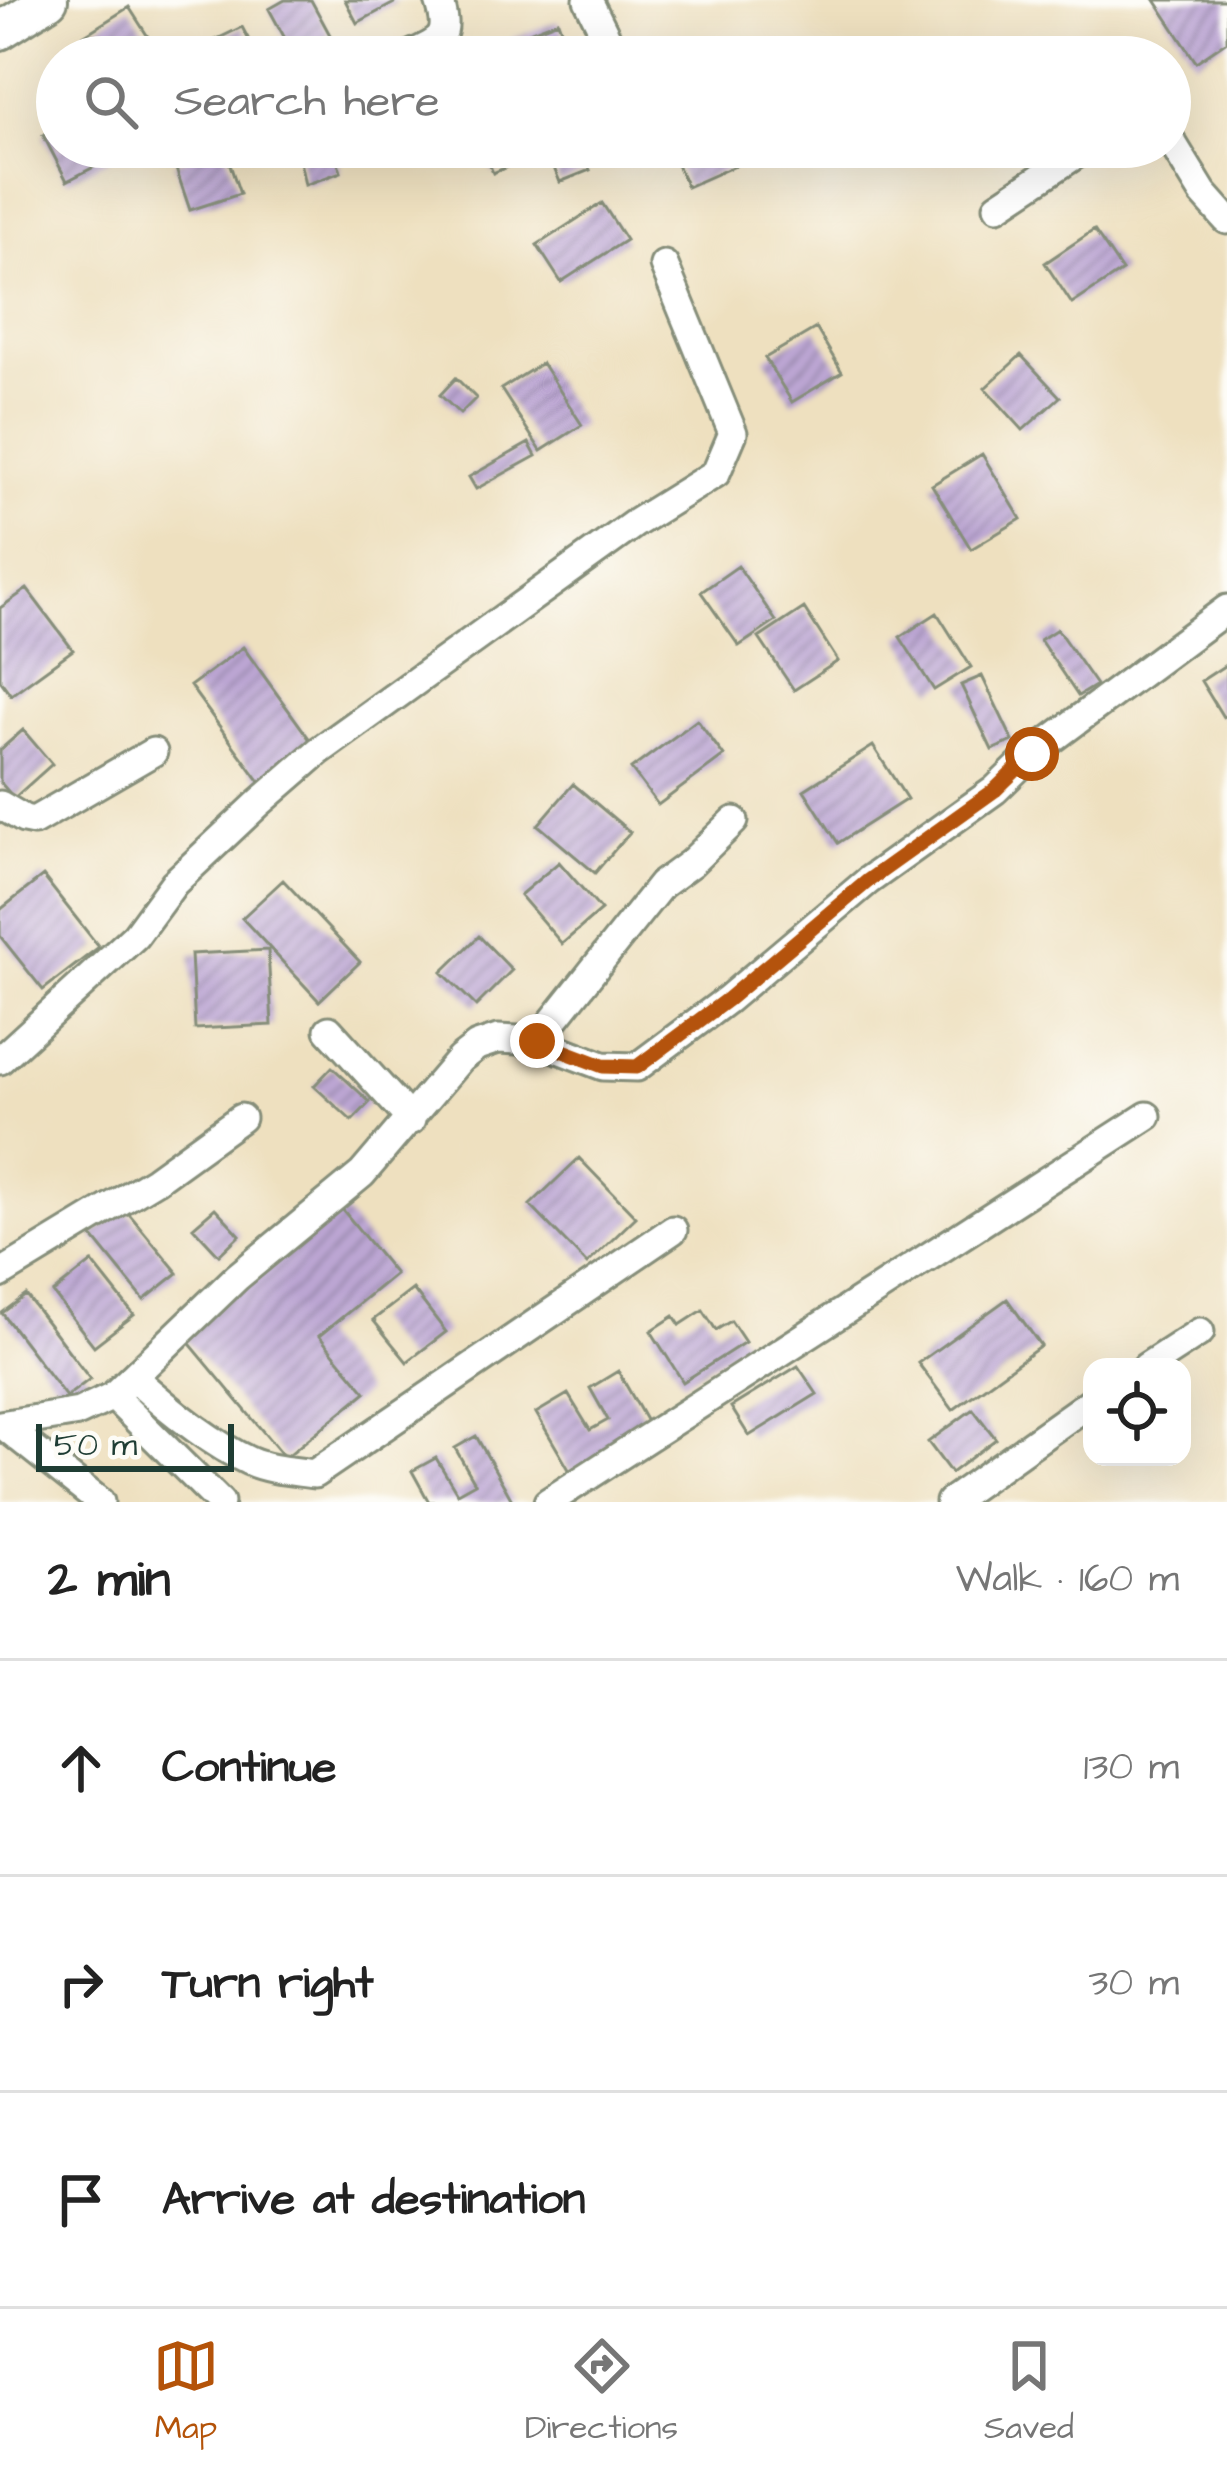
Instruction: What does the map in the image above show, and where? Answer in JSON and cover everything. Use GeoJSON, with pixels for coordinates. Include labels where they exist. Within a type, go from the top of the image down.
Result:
{"type":"FeatureCollection","features":[{"type":"Feature","properties":{"kind":"street"},"geometry":{"type":"LineString","coordinates":[[0,32],[49,0]]}},
{"type":"Feature","properties":{"kind":"street"},"geometry":{"type":"LineString","coordinates":[[440,0],[447,24],[442,36]]}},
{"type":"Feature","properties":{"kind":"street"},"geometry":{"type":"LineString","coordinates":[[588,0],[606,36]]}},
{"type":"Feature","properties":{"kind":"street"},"geometry":{"type":"LineString","coordinates":[[998,206],[1055,168]]}},
{"type":"Feature","properties":{"kind":"street"},"geometry":{"type":"LineString","coordinates":[[1188,168],[1227,220]]}},
{"type":"Feature","properties":{"kind":"street"},"geometry":{"type":"LineString","coordinates":[[0,1060],[135,936],[174,883],[320,752],[634,524],[716,473],[733,433],[664,265]]}},
{"type":"Feature","properties":{"kind":"street"},"geometry":{"type":"LineString","coordinates":[[1,1425],[79,1412],[123,1386],[237,1277],[362,1174],[460,1059],[477,1046],[498,1039],[537,1041],[603,1066],[637,1067],[728,999],[869,880],[995,790],[1032,754],[1227,610]]}},
{"type":"Feature","properties":{"kind":"street"},"geometry":{"type":"LineString","coordinates":[[0,805],[24,820],[44,817],[153,752]]}},
{"type":"Feature","properties":{"kind":"street"},"geometry":{"type":"LineString","coordinates":[[537,1041],[661,885],[734,820]]}},
{"type":"Feature","properties":{"kind":"street"},"geometry":{"type":"LineString","coordinates":[[328,1030],[411,1120]]}},
{"type":"Feature","properties":{"kind":"street"},"geometry":{"type":"LineString","coordinates":[[548,1502],[1147,1116]]}},
{"type":"Feature","properties":{"kind":"street"},"geometry":{"type":"LineString","coordinates":[[0,1274],[155,1180],[241,1118]]}},
{"type":"Feature","properties":{"kind":"street"},"geometry":{"type":"LineString","coordinates":[[123,1386],[160,1402],[249,1461],[314,1474],[674,1230]]}},
{"type":"Feature","properties":{"kind":"street"},"geometry":{"type":"LineString","coordinates":[[1160,1358],[1200,1332]]}},
{"type":"Feature","properties":{"kind":"street"},"geometry":{"type":"LineString","coordinates":[[123,1386],[220,1502]]}},
{"type":"Feature","properties":{"kind":"street"},"geometry":{"type":"LineString","coordinates":[[950,1502],[1083,1407]]}},
{"type":"Feature","properties":{"kind":"street"},"geometry":{"type":"LineString","coordinates":[[1,1425],[100,1502]]}},
{"type":"Feature","properties":{"kind":"building"},"geometry":{"type":"Polygon","coordinates":[[[285,0],[311,0],[330,35],[284,36],[269,9],[285,0]]]}},
{"type":"Feature","properties":{"kind":"building"},"geometry":{"type":"Polygon","coordinates":[[[345,0],[400,0],[357,23],[345,0]]]}},
{"type":"Feature","properties":{"kind":"building"},"geometry":{"type":"Polygon","coordinates":[[[1155,0],[1227,0],[1227,41],[1196,62],[1191,36],[1179,36],[1155,0]]]}},
{"type":"Feature","properties":{"kind":"building"},"geometry":{"type":"Polygon","coordinates":[[[129,7],[148,36],[83,36],[129,7]]]}},
{"type":"Feature","properties":{"kind":"building"},"geometry":{"type":"Polygon","coordinates":[[[558,21],[563,36],[518,36],[558,21]]]}},
{"type":"Feature","properties":{"kind":"building"},"geometry":{"type":"Polygon","coordinates":[[[242,27],[247,36],[223,36],[242,27]]]}},
{"type":"Feature","properties":{"kind":"building"},"geometry":{"type":"Polygon","coordinates":[[[60,168],[92,168],[67,181],[60,168]]]}},
{"type":"Feature","properties":{"kind":"building"},"geometry":{"type":"Polygon","coordinates":[[[176,168],[231,168],[240,194],[190,210],[176,168]]]}},
{"type":"Feature","properties":{"kind":"building"},"geometry":{"type":"Polygon","coordinates":[[[301,168],[340,168],[341,172],[305,185],[301,168]]]}},
{"type":"Feature","properties":{"kind":"building"},"geometry":{"type":"Polygon","coordinates":[[[554,168],[589,168],[590,170],[560,182],[554,168]]]}},
{"type":"Feature","properties":{"kind":"building"},"geometry":{"type":"Polygon","coordinates":[[[678,168],[730,168],[687,187],[678,168]]]}},
{"type":"Feature","properties":{"kind":"building"},"geometry":{"type":"Polygon","coordinates":[[[602,203],[626,240],[561,282],[537,245],[602,203]]]}},
{"type":"Feature","properties":{"kind":"building"},"geometry":{"type":"Polygon","coordinates":[[[1094,230],[1122,271],[1072,304],[1045,263],[1094,230]]]}},
{"type":"Feature","properties":{"kind":"building"},"geometry":{"type":"Polygon","coordinates":[[[816,328],[842,372],[792,402],[765,358],[816,328]]]}},
{"type":"Feature","properties":{"kind":"building"},"geometry":{"type":"Polygon","coordinates":[[[1021,355],[1060,397],[1023,430],[985,388],[1021,355]]]}},
{"type":"Feature","properties":{"kind":"building"},"geometry":{"type":"Polygon","coordinates":[[[542,363],[582,425],[541,451],[501,389],[542,363]]]}},
{"type":"Feature","properties":{"kind":"building"},"geometry":{"type":"Polygon","coordinates":[[[456,378],[476,398],[460,414],[440,395],[456,378]]]}},
{"type":"Feature","properties":{"kind":"building"},"geometry":{"type":"Polygon","coordinates":[[[529,443],[536,456],[476,489],[469,477],[529,443]]]}},
{"type":"Feature","properties":{"kind":"building"},"geometry":{"type":"Polygon","coordinates":[[[982,454],[1021,519],[971,549],[932,485],[982,454]]]}},
{"type":"Feature","properties":{"kind":"building"},"geometry":{"type":"Polygon","coordinates":[[[738,566],[776,621],[739,646],[701,592],[738,566]]]}},
{"type":"Feature","properties":{"kind":"building"},"geometry":{"type":"Polygon","coordinates":[[[27,589],[73,650],[11,695],[0,680],[0,608],[27,589]]]}},
{"type":"Feature","properties":{"kind":"building"},"geometry":{"type":"Polygon","coordinates":[[[804,608],[838,661],[794,690],[759,638],[804,608]]]}},
{"type":"Feature","properties":{"kind":"building"},"geometry":{"type":"Polygon","coordinates":[[[937,613],[971,667],[934,690],[900,637],[937,613]]]}},
{"type":"Feature","properties":{"kind":"building"},"geometry":{"type":"Polygon","coordinates":[[[1057,629],[1096,685],[1078,696],[1040,640],[1057,629]]]}},
{"type":"Feature","properties":{"kind":"building"},"geometry":{"type":"Polygon","coordinates":[[[243,647],[316,748],[266,790],[190,686],[243,647]]]}},
{"type":"Feature","properties":{"kind":"building"},"geometry":{"type":"Polygon","coordinates":[[[1227,664],[1227,715],[1223,717],[1201,681],[1227,664]]]}},
{"type":"Feature","properties":{"kind":"building"},"geometry":{"type":"Polygon","coordinates":[[[982,676],[1013,741],[992,750],[961,685],[982,676]]]}},
{"type":"Feature","properties":{"kind":"building"},"geometry":{"type":"Polygon","coordinates":[[[697,720],[724,756],[658,805],[631,769],[697,720]]]}},
{"type":"Feature","properties":{"kind":"building"},"geometry":{"type":"Polygon","coordinates":[[[23,730],[52,764],[14,798],[0,782],[0,750],[23,730]]]}},
{"type":"Feature","properties":{"kind":"building"},"geometry":{"type":"Polygon","coordinates":[[[873,746],[907,799],[838,843],[804,790],[873,746]]]}},
{"type":"Feature","properties":{"kind":"building"},"geometry":{"type":"Polygon","coordinates":[[[573,784],[630,832],[595,873],[538,825],[573,784]]]}},
{"type":"Feature","properties":{"kind":"building"},"geometry":{"type":"Polygon","coordinates":[[[559,862],[601,910],[562,944],[520,895],[559,862]]]}},
{"type":"Feature","properties":{"kind":"building"},"geometry":{"type":"Polygon","coordinates":[[[43,876],[99,947],[43,990],[0,936],[0,910],[43,876]]]}},
{"type":"Feature","properties":{"kind":"building"},"geometry":{"type":"Polygon","coordinates":[[[283,880],[360,962],[319,1001],[242,918],[283,880]]]}},
{"type":"Feature","properties":{"kind":"building"},"geometry":{"type":"Polygon","coordinates":[[[479,936],[512,970],[476,1006],[442,972],[479,936]]]}},
{"type":"Feature","properties":{"kind":"building"},"geometry":{"type":"Polygon","coordinates":[[[268,950],[272,1025],[195,1029],[191,954],[268,950]]]}},
{"type":"Feature","properties":{"kind":"building"},"geometry":{"type":"Polygon","coordinates":[[[332,1067],[370,1102],[352,1121],[314,1086],[332,1067]]]}},
{"type":"Feature","properties":{"kind":"building"},"geometry":{"type":"Polygon","coordinates":[[[579,1158],[636,1217],[587,1264],[530,1205],[579,1158]]]}},
{"type":"Feature","properties":{"kind":"building"},"geometry":{"type":"Polygon","coordinates":[[[338,1204],[395,1274],[319,1336],[366,1392],[285,1458],[181,1333],[338,1204]]]}},
{"type":"Feature","properties":{"kind":"building"},"geometry":{"type":"Polygon","coordinates":[[[215,1208],[240,1235],[219,1255],[193,1227],[215,1208]]]}},
{"type":"Feature","properties":{"kind":"building"},"geometry":{"type":"Polygon","coordinates":[[[125,1209],[178,1273],[144,1300],[92,1236],[125,1209]]]}},
{"type":"Feature","properties":{"kind":"building"},"geometry":{"type":"Polygon","coordinates":[[[92,1262],[134,1315],[94,1346],[53,1293],[92,1262]]]}},
{"type":"Feature","properties":{"kind":"building"},"geometry":{"type":"Polygon","coordinates":[[[413,1289],[446,1332],[407,1362],[373,1320],[413,1289]]]}},
{"type":"Feature","properties":{"kind":"building"},"geometry":{"type":"Polygon","coordinates":[[[26,1295],[90,1379],[66,1397],[2,1313],[26,1295]]]}},
{"type":"Feature","properties":{"kind":"building"},"geometry":{"type":"Polygon","coordinates":[[[1007,1299],[1041,1346],[953,1410],[918,1363],[1007,1299]]]}},
{"type":"Feature","properties":{"kind":"building"},"geometry":{"type":"Polygon","coordinates":[[[703,1310],[716,1330],[731,1321],[745,1342],[683,1382],[651,1331],[674,1316],[680,1325],[703,1310]]]}},
{"type":"Feature","properties":{"kind":"building"},"geometry":{"type":"Polygon","coordinates":[[[798,1366],[817,1394],[749,1436],[731,1407],[798,1366]]]}},
{"type":"Feature","properties":{"kind":"building"},"geometry":{"type":"Polygon","coordinates":[[[618,1371],[650,1427],[571,1473],[536,1413],[568,1394],[590,1430],[608,1420],[590,1388],[618,1371]]]}},
{"type":"Feature","properties":{"kind":"building"},"geometry":{"type":"Polygon","coordinates":[[[973,1409],[996,1439],[951,1473],[928,1442],[973,1409]]]}},
{"type":"Feature","properties":{"kind":"building"},"geometry":{"type":"Polygon","coordinates":[[[476,1436],[513,1502],[429,1502],[412,1471],[436,1458],[457,1493],[475,1483],[455,1448],[476,1436]]]}},
{"type":"Feature","properties":{"kind":"route"},"geometry":{"type":"LineString","coordinates":[[537,1041],[603,1066],[637,1067],[728,999],[869,880],[995,790],[1032,754]]}}]}
